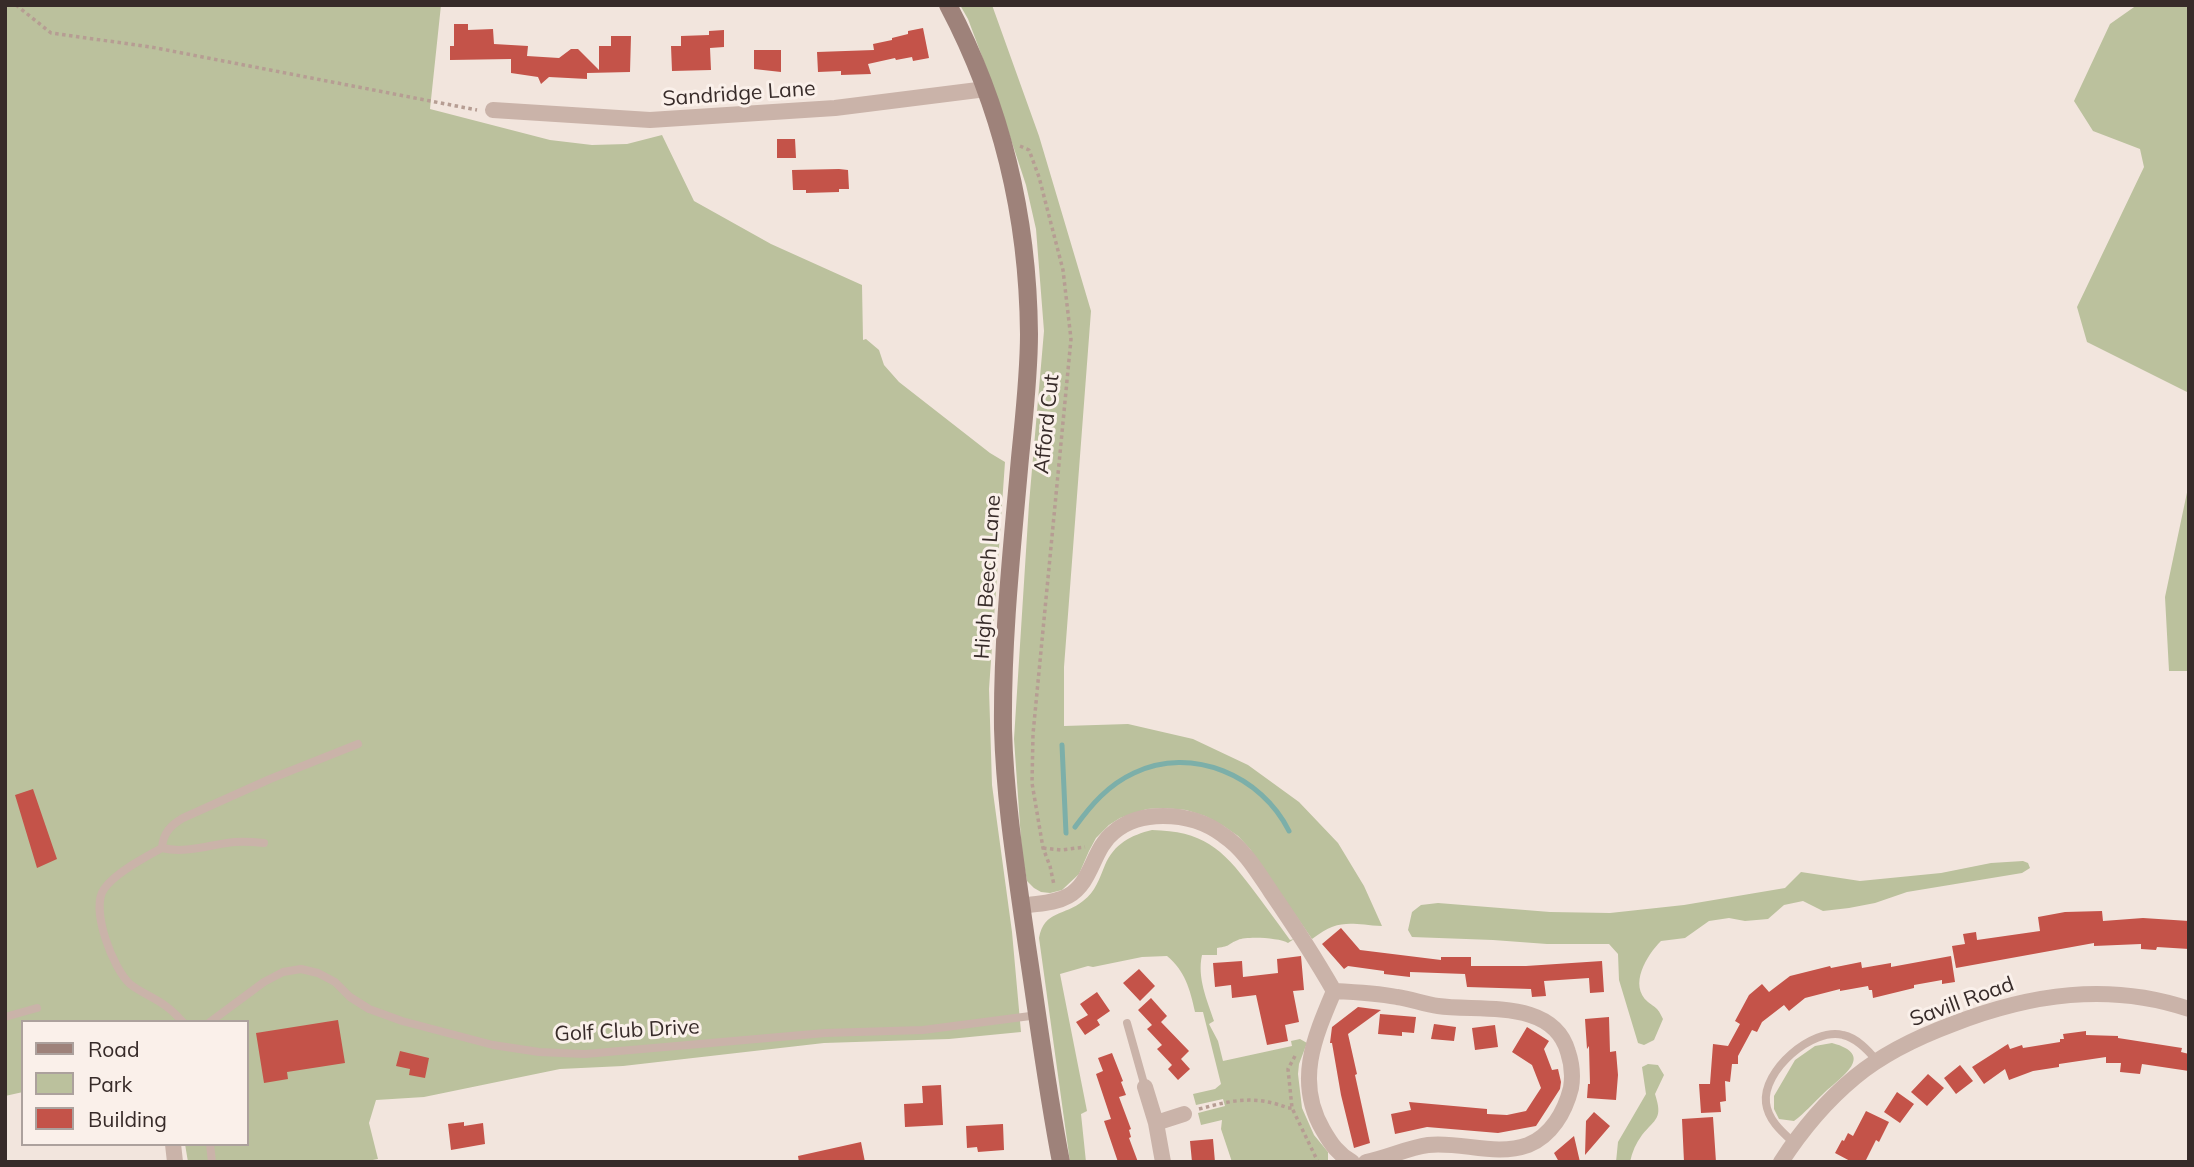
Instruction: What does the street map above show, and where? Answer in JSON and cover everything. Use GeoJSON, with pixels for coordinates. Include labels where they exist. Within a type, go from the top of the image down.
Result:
{"type":"FeatureCollection","features":[{"type":"Feature","properties":{"kind":"street","name":"High Beech Lane"},"geometry":{"type":"LineString","coordinates":[[948,5],[965,37],[986,89],[1014,184],[1023,229],[1028,372],[1006,641],[1003,726],[1008,809],[1048,1096],[1060,1162]]}},
{"type":"Feature","properties":{"kind":"street","name":"Sandridge Lane"},"geometry":{"type":"LineString","coordinates":[[493,110],[650,121],[847,107],[986,89]]}},
{"type":"Feature","properties":{"kind":"street"},"geometry":{"type":"LineString","coordinates":[[1022,906],[1057,901],[1070,895],[1088,874],[1101,845],[1122,826],[1152,816],[1188,818],[1222,834],[1249,860],[1299,932],[1334,990]]}},
{"type":"Feature","properties":{"kind":"street"},"geometry":{"type":"LineString","coordinates":[[1334,990],[1398,997],[1455,1008],[1499,1008],[1524,1013],[1559,1032],[1565,1042],[1573,1080],[1568,1100],[1558,1119],[1544,1137],[1526,1146],[1479,1155],[1427,1145],[1407,1156],[1366,1162]]}},
{"type":"Feature","properties":{"kind":"street"},"geometry":{"type":"LineString","coordinates":[[1334,990],[1312,1048],[1309,1079],[1311,1101],[1318,1121],[1343,1160]]}},
{"type":"Feature","properties":{"kind":"street","name":"Savill Road"},"geometry":{"type":"LineString","coordinates":[[1781,1162],[1793,1142],[1833,1097],[1855,1077],[1877,1061],[1930,1032],[1998,1007],[2055,995],[2083,993],[2129,996],[2189,1009]]}},
{"type":"Feature","properties":{"kind":"street"},"geometry":{"type":"LineString","coordinates":[[1145,1087],[1156,1123],[1163,1162]]}},
{"type":"Feature","properties":{"kind":"street"},"geometry":{"type":"LineString","coordinates":[[1156,1123],[1191,1111]]}},
{"type":"Feature","properties":{"kind":"lane"},"geometry":{"type":"LineString","coordinates":[[162,848],[164,835],[171,824],[270,779],[358,744]]}},
{"type":"Feature","properties":{"kind":"lane"},"geometry":{"type":"LineString","coordinates":[[181,1020],[167,1007],[130,984],[115,966],[108,948],[100,904],[102,891],[113,879],[162,848],[173,851],[238,841],[264,843]]}},
{"type":"Feature","properties":{"kind":"lane","name":"Golf Club Drive"},"geometry":{"type":"LineString","coordinates":[[213,1020],[264,982],[283,972],[301,969],[318,972],[335,982],[359,1003],[380,1013],[493,1045],[539,1052],[584,1054],[825,1033],[923,1030],[1038,1015]]}},
{"type":"Feature","properties":{"kind":"lane"},"geometry":{"type":"LineString","coordinates":[[5,1017],[37,1008]]}},
{"type":"Feature","properties":{"kind":"lane"},"geometry":{"type":"LineString","coordinates":[[1126,1023],[1145,1087]]}},
{"type":"Feature","properties":{"kind":"lane"},"geometry":{"type":"LineString","coordinates":[[1793,1142],[1770,1116],[1766,1102],[1767,1089],[1785,1060],[1801,1046],[1830,1034],[1856,1040],[1877,1061]]}},
{"type":"Feature","properties":{"kind":"path"},"geometry":{"type":"LineString","coordinates":[[16,5],[51,33],[151,47],[473,110],[493,110]]}},
{"type":"Feature","properties":{"kind":"path","name":"Afford Cut"},"geometry":{"type":"LineString","coordinates":[[1002,140],[1029,150],[1039,177],[1063,270],[1071,339],[1033,734],[1032,783],[1043,848],[1050,866]]}},
{"type":"Feature","properties":{"kind":"path"},"geometry":{"type":"LineString","coordinates":[[1043,848],[1061,850],[1101,845]]}},
{"type":"Feature","properties":{"kind":"path"},"geometry":{"type":"LineString","coordinates":[[1191,1111],[1242,1099],[1258,1099],[1292,1108]]}},
{"type":"Feature","properties":{"kind":"green space"},"geometry":{"type":"Polygon","coordinates":[[[5,5],[441,5],[430,109],[550,140],[592,145],[627,144],[662,135],[694,201],[771,244],[862,285],[863,340],[866,339],[879,350],[884,365],[899,382],[1005,462],[989,689],[992,785],[1012,932],[1021,1032],[949,1039],[824,1043],[623,1066],[560,1069],[424,1097],[376,1100],[369,1123],[378,1159],[362,1162],[188,1162],[185,1146],[248,1146],[248,1020],[21,1020],[21,1092],[5,1096],[5,5]]]}},
{"type":"Feature","properties":{"kind":"green space"},"geometry":{"type":"Polygon","coordinates":[[[960,5],[992,5],[1039,136],[1091,311],[1064,667],[1064,726],[1128,724],[1193,739],[1248,765],[1299,802],[1338,843],[1364,886],[1382,926],[1338,925],[1312,939],[1250,849],[1238,836],[1205,816],[1186,810],[1147,809],[1120,818],[1109,825],[1096,838],[1079,874],[1062,890],[1041,892],[1027,881],[1022,854],[1014,739],[1029,504],[1044,331],[1036,229],[1026,185],[995,91],[968,19],[960,5]]]}},
{"type":"Feature","properties":{"kind":"green space"},"geometry":{"type":"Polygon","coordinates":[[[2137,5],[2189,5],[2189,393],[2087,342],[2077,307],[2144,167],[2140,149],[2093,131],[2074,101],[2110,24],[2137,5]]]}},
{"type":"Feature","properties":{"kind":"green space"},"geometry":{"type":"Polygon","coordinates":[[[2189,483],[2189,671],[2169,671],[2165,597],[2189,483]]]}},
{"type":"Feature","properties":{"kind":"green space"},"geometry":{"type":"Polygon","coordinates":[[[1152,830],[1198,838],[1220,852],[1240,873],[1290,940],[1294,939],[1288,943],[1271,939],[1242,939],[1217,948],[1217,955],[1202,955],[1202,980],[1214,1021],[1209,1024],[1218,1041],[1223,1061],[1292,1046],[1291,1041],[1300,1039],[1307,1043],[1298,1074],[1302,1108],[1314,1135],[1328,1152],[1328,1162],[1232,1162],[1221,1129],[1222,1120],[1201,1125],[1198,1113],[1225,1106],[1223,1099],[1196,1105],[1193,1094],[1215,1089],[1221,1084],[1203,1012],[1195,1012],[1186,981],[1167,956],[1142,957],[1088,966],[1060,974],[1087,1111],[1081,1114],[1086,1162],[1070,1162],[1039,938],[1050,918],[1076,906],[1091,893],[1118,846],[1130,838],[1152,830]]]}},
{"type":"Feature","properties":{"kind":"green space"},"geometry":{"type":"Polygon","coordinates":[[[2023,861],[2028,863],[2030,868],[2022,873],[1907,892],[1849,908],[1823,911],[1803,901],[1784,905],[1768,919],[1745,921],[1729,918],[1709,921],[1685,938],[1661,941],[1645,962],[1640,979],[1642,995],[1663,1019],[1654,1040],[1644,1045],[1638,1043],[1619,980],[1618,954],[1609,944],[1547,944],[1412,937],[1408,930],[1412,912],[1421,905],[1438,903],[1550,912],[1610,913],[1684,905],[1785,888],[1801,872],[1860,881],[2023,861]]]}},
{"type":"Feature","properties":{"kind":"green space"},"geometry":{"type":"Polygon","coordinates":[[[1832,1043],[1852,1054],[1854,1060],[1851,1067],[1794,1121],[1779,1119],[1774,1109],[1774,1096],[1795,1060],[1815,1046],[1832,1043]]]}},
{"type":"Feature","properties":{"kind":"green space"},"geometry":{"type":"Polygon","coordinates":[[[1648,1064],[1658,1065],[1664,1075],[1655,1094],[1657,1118],[1638,1141],[1630,1162],[1616,1162],[1618,1142],[1646,1094],[1642,1067],[1648,1064]]]}},
{"type":"Feature","properties":{"kind":"building"},"geometry":{"type":"Polygon","coordinates":[[[454,24],[468,24],[468,30],[493,29],[494,44],[528,46],[527,56],[559,58],[571,49],[578,49],[599,70],[599,46],[611,46],[611,36],[631,36],[630,72],[587,73],[587,79],[549,77],[541,84],[538,77],[511,73],[511,59],[450,60],[450,46],[454,46],[454,24]]]}},
{"type":"Feature","properties":{"kind":"building"},"geometry":{"type":"Polygon","coordinates":[[[923,28],[929,58],[913,61],[912,57],[895,58],[868,64],[871,74],[841,75],[841,71],[818,72],[817,52],[874,50],[873,44],[923,28]]]}},
{"type":"Feature","properties":{"kind":"building"},"geometry":{"type":"Polygon","coordinates":[[[724,30],[724,47],[710,48],[711,70],[672,71],[671,46],[681,46],[681,36],[709,35],[709,31],[724,30]]]}},
{"type":"Feature","properties":{"kind":"building"},"geometry":{"type":"Polygon","coordinates":[[[754,50],[781,50],[781,72],[754,69],[754,50]]]}},
{"type":"Feature","properties":{"kind":"building"},"geometry":{"type":"Polygon","coordinates":[[[777,139],[795,139],[796,158],[777,158],[777,139]]]}},
{"type":"Feature","properties":{"kind":"building"},"geometry":{"type":"Polygon","coordinates":[[[792,170],[848,170],[849,189],[806,193],[806,190],[793,190],[792,170]]]}},
{"type":"Feature","properties":{"kind":"building"},"geometry":{"type":"Polygon","coordinates":[[[33,789],[57,859],[37,868],[15,795],[33,789]]]}},
{"type":"Feature","properties":{"kind":"building"},"geometry":{"type":"Polygon","coordinates":[[[2102,911],[2103,921],[2143,918],[2189,921],[2189,949],[2157,947],[2156,950],[2141,949],[2141,944],[2094,946],[2094,943],[1956,968],[1952,946],[1965,944],[1963,934],[1976,932],[1977,940],[2040,931],[2038,917],[2065,912],[2102,911]]]}},
{"type":"Feature","properties":{"kind":"building"},"geometry":{"type":"Polygon","coordinates":[[[1341,928],[1360,950],[1441,960],[1441,957],[1471,957],[1471,966],[1602,961],[1604,992],[1590,993],[1589,978],[1544,981],[1546,996],[1532,997],[1531,989],[1467,987],[1465,974],[1410,972],[1410,977],[1348,966],[1344,969],[1322,944],[1341,928]]]}},
{"type":"Feature","properties":{"kind":"building"},"geometry":{"type":"Polygon","coordinates":[[[1301,956],[1304,990],[1293,991],[1299,1022],[1285,1025],[1288,1041],[1267,1045],[1256,995],[1232,998],[1231,985],[1215,987],[1213,963],[1242,961],[1243,977],[1278,973],[1277,959],[1301,956]]]}},
{"type":"Feature","properties":{"kind":"building"},"geometry":{"type":"Polygon","coordinates":[[[1951,956],[1955,982],[1942,984],[1942,980],[1914,985],[1914,988],[1873,998],[1872,990],[1869,990],[1868,986],[1840,989],[1805,998],[1789,1011],[1784,1005],[1762,1022],[1757,1032],[1752,1030],[1738,1056],[1738,1064],[1732,1064],[1730,1082],[1725,1081],[1726,1101],[1720,1102],[1721,1112],[1701,1113],[1699,1084],[1710,1084],[1713,1044],[1728,1046],[1740,1024],[1735,1021],[1749,995],[1762,984],[1769,992],[1790,976],[1830,966],[1831,968],[1861,962],[1862,968],[1891,963],[1891,967],[1951,956]]]}},
{"type":"Feature","properties":{"kind":"building"},"geometry":{"type":"Polygon","coordinates":[[[1139,969],[1155,986],[1140,1001],[1123,983],[1139,969]]]}},
{"type":"Feature","properties":{"kind":"building"},"geometry":{"type":"Polygon","coordinates":[[[1097,992],[1110,1011],[1097,1020],[1100,1025],[1085,1035],[1076,1022],[1088,1015],[1080,1004],[1097,992]]]}},
{"type":"Feature","properties":{"kind":"building"},"geometry":{"type":"Polygon","coordinates":[[[1151,998],[1167,1016],[1161,1022],[1189,1051],[1181,1059],[1190,1069],[1178,1080],[1168,1069],[1172,1065],[1157,1049],[1162,1045],[1147,1029],[1152,1025],[1138,1010],[1151,998]]]}},
{"type":"Feature","properties":{"kind":"building"},"geometry":{"type":"Polygon","coordinates":[[[1358,1007],[1381,1010],[1348,1034],[1370,1143],[1354,1148],[1330,1043],[1332,1027],[1358,1007]]]}},
{"type":"Feature","properties":{"kind":"building"},"geometry":{"type":"Polygon","coordinates":[[[1380,1014],[1416,1017],[1414,1033],[1402,1032],[1402,1036],[1378,1034],[1380,1014]]]}},
{"type":"Feature","properties":{"kind":"building"},"geometry":{"type":"Polygon","coordinates":[[[1609,1017],[1610,1052],[1616,1051],[1616,1100],[1587,1098],[1590,1084],[1585,1019],[1609,1017]]]}},
{"type":"Feature","properties":{"kind":"building"},"geometry":{"type":"Polygon","coordinates":[[[338,1020],[345,1063],[287,1072],[288,1079],[264,1083],[256,1033],[338,1020]]]}},
{"type":"Feature","properties":{"kind":"building"},"geometry":{"type":"Polygon","coordinates":[[[1434,1024],[1456,1027],[1454,1041],[1431,1039],[1434,1024]]]}},
{"type":"Feature","properties":{"kind":"building"},"geometry":{"type":"Polygon","coordinates":[[[1495,1025],[1498,1047],[1475,1050],[1472,1028],[1495,1025]]]}},
{"type":"Feature","properties":{"kind":"building"},"geometry":{"type":"Polygon","coordinates":[[[1527,1027],[1549,1041],[1544,1049],[1552,1070],[1558,1069],[1561,1082],[1560,1089],[1536,1126],[1498,1133],[1427,1127],[1395,1134],[1391,1114],[1411,1110],[1409,1102],[1487,1109],[1487,1114],[1507,1115],[1526,1111],[1541,1088],[1532,1065],[1512,1052],[1527,1027]]]}},
{"type":"Feature","properties":{"kind":"building"},"geometry":{"type":"Polygon","coordinates":[[[2086,1031],[2086,1035],[2118,1036],[2182,1048],[2181,1052],[2189,1054],[2189,1071],[2142,1064],[2140,1074],[2120,1072],[2121,1063],[2106,1063],[2106,1057],[2059,1064],[2059,1067],[2033,1071],[2009,1080],[2005,1069],[1984,1084],[1972,1067],[2008,1044],[2010,1049],[2022,1045],[2023,1048],[2060,1042],[2060,1039],[2064,1039],[2063,1034],[2086,1031]]]}},
{"type":"Feature","properties":{"kind":"building"},"geometry":{"type":"Polygon","coordinates":[[[400,1051],[429,1058],[425,1078],[409,1075],[410,1069],[396,1066],[400,1051]]]}},
{"type":"Feature","properties":{"kind":"building"},"geometry":{"type":"Polygon","coordinates":[[[1112,1053],[1123,1081],[1121,1082],[1126,1095],[1119,1097],[1131,1129],[1129,1138],[1138,1162],[1118,1162],[1104,1121],[1111,1119],[1096,1074],[1103,1071],[1098,1058],[1112,1053]]]}},
{"type":"Feature","properties":{"kind":"building"},"geometry":{"type":"Polygon","coordinates":[[[1960,1065],[1973,1081],[1956,1094],[1944,1078],[1960,1065]]]}},
{"type":"Feature","properties":{"kind":"building"},"geometry":{"type":"Polygon","coordinates":[[[1928,1074],[1944,1088],[1927,1106],[1911,1092],[1928,1074]]]}},
{"type":"Feature","properties":{"kind":"building"},"geometry":{"type":"Polygon","coordinates":[[[941,1085],[943,1125],[905,1127],[904,1104],[923,1103],[922,1086],[941,1085]]]}},
{"type":"Feature","properties":{"kind":"building"},"geometry":{"type":"Polygon","coordinates":[[[1897,1092],[1914,1104],[1900,1123],[1884,1112],[1897,1092]]]}},
{"type":"Feature","properties":{"kind":"building"},"geometry":{"type":"Polygon","coordinates":[[[1866,1111],[1889,1122],[1865,1162],[1852,1162],[1835,1153],[1848,1133],[1853,1136],[1866,1111]]]}},
{"type":"Feature","properties":{"kind":"building"},"geometry":{"type":"Polygon","coordinates":[[[1594,1112],[1610,1126],[1585,1155],[1586,1121],[1594,1112]]]}},
{"type":"Feature","properties":{"kind":"building"},"geometry":{"type":"Polygon","coordinates":[[[1713,1117],[1716,1162],[1684,1162],[1682,1119],[1713,1117]]]}},
{"type":"Feature","properties":{"kind":"building"},"geometry":{"type":"Polygon","coordinates":[[[464,1122],[464,1126],[483,1123],[485,1144],[451,1150],[448,1124],[464,1122]]]}},
{"type":"Feature","properties":{"kind":"building"},"geometry":{"type":"Polygon","coordinates":[[[1003,1124],[1004,1150],[978,1152],[977,1147],[967,1148],[966,1126],[1003,1124]]]}},
{"type":"Feature","properties":{"kind":"building"},"geometry":{"type":"Polygon","coordinates":[[[1574,1136],[1580,1162],[1559,1162],[1554,1153],[1574,1136]]]}},
{"type":"Feature","properties":{"kind":"building"},"geometry":{"type":"Polygon","coordinates":[[[1213,1139],[1215,1162],[1192,1162],[1190,1141],[1213,1139]]]}},
{"type":"Feature","properties":{"kind":"building"},"geometry":{"type":"Polygon","coordinates":[[[861,1142],[865,1162],[799,1162],[798,1156],[861,1142]]]}},
{"type":"Feature","properties":{"kind":"waterway"},"geometry":{"type":"LineString","coordinates":[[1062,745],[1066,833]]}},
{"type":"Feature","properties":{"kind":"waterway"},"geometry":{"type":"LineString","coordinates":[[1075,827],[1087,811],[1116,783],[1156,765],[1179,763],[1223,771],[1243,781],[1262,795],[1289,831]]}}]}
